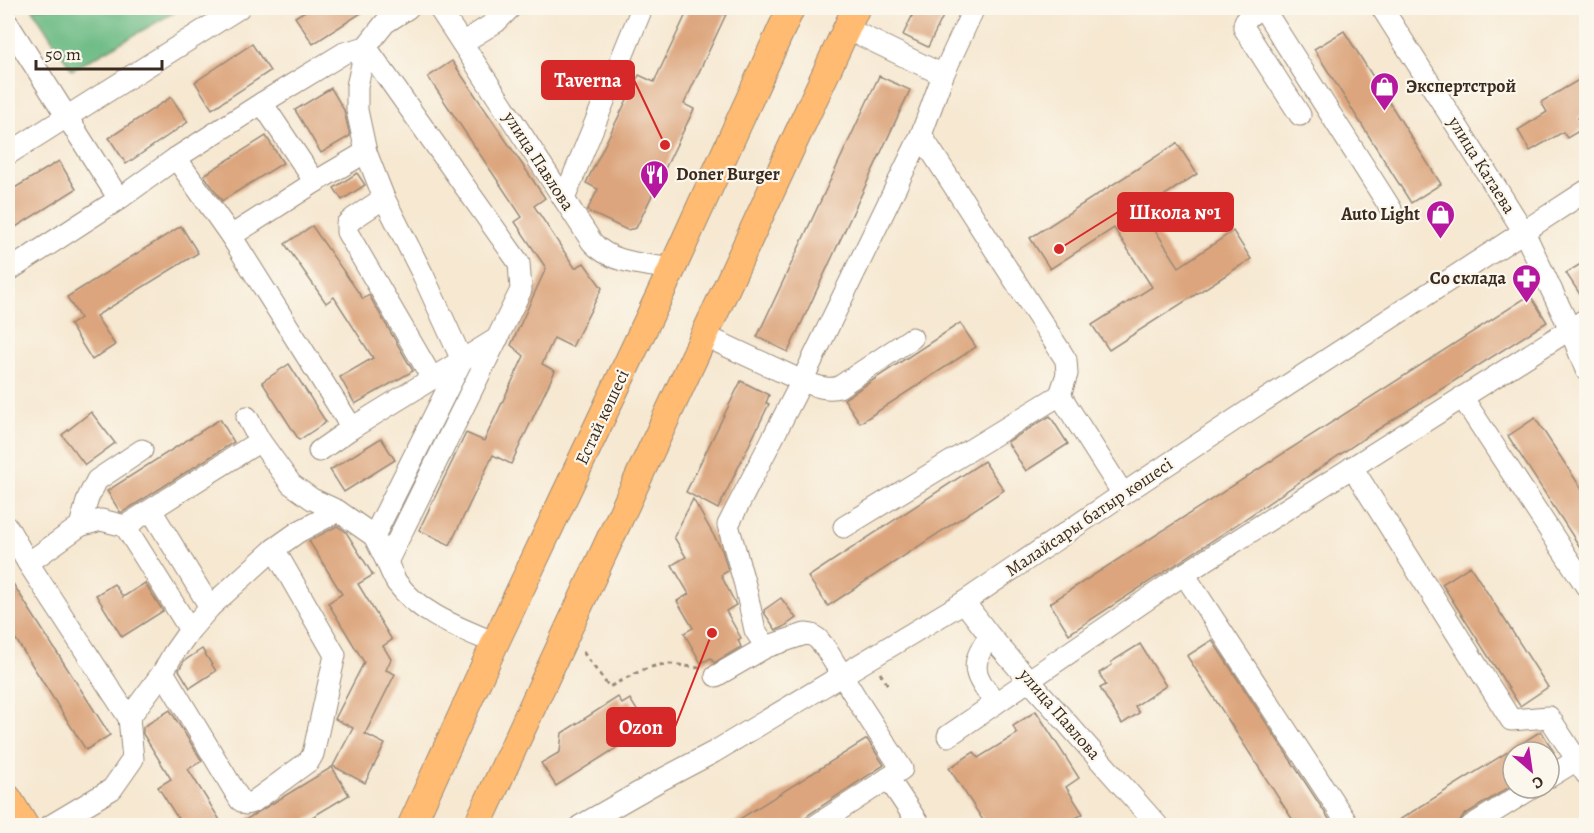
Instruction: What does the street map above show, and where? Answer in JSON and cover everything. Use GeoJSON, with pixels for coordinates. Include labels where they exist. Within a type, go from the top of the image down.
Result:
{"type":"FeatureCollection","features":[{"type":"Feature","properties":{"kind":"main road","name":"Естай көшесі"},"geometry":{"type":"LineString","coordinates":[[411,825],[791,8]]}},
{"type":"Feature","properties":{"kind":"main road"},"geometry":{"type":"LineString","coordinates":[[477,825],[851,18]]}},
{"type":"Feature","properties":{"kind":"street"},"geometry":{"type":"LineString","coordinates":[[8,154],[239,8]]}},
{"type":"Feature","properties":{"kind":"street"},"geometry":{"type":"LineString","coordinates":[[408,8],[385,23],[366,47],[357,86],[357,110],[366,152],[384,198],[462,360]]}},
{"type":"Feature","properties":{"kind":"street","name":"улица Павлова"},"geometry":{"type":"LineString","coordinates":[[439,8],[598,249],[620,259],[672,268]]}},
{"type":"Feature","properties":{"kind":"street"},"geometry":{"type":"LineString","coordinates":[[462,43],[496,22],[510,8]]}},
{"type":"Feature","properties":{"kind":"street"},"geometry":{"type":"LineString","coordinates":[[564,198],[642,8]]}},
{"type":"Feature","properties":{"kind":"street"},"geometry":{"type":"LineString","coordinates":[[766,647],[755,630],[728,525],[802,381],[921,135],[943,75],[974,8]]}},
{"type":"Feature","properties":{"kind":"street"},"geometry":{"type":"LineString","coordinates":[[1300,114],[1244,28],[1246,19],[1263,8],[1391,209]]}},
{"type":"Feature","properties":{"kind":"street","name":"улица Катаева"},"geometry":{"type":"LineString","coordinates":[[1382,8],[1524,232],[1578,324],[1587,370]]}},
{"type":"Feature","properties":{"kind":"street"},"geometry":{"type":"LineString","coordinates":[[851,18],[943,75]]}},
{"type":"Feature","properties":{"kind":"street"},"geometry":{"type":"LineString","coordinates":[[8,24],[119,199]]}},
{"type":"Feature","properties":{"kind":"street"},"geometry":{"type":"LineString","coordinates":[[8,271],[262,103],[344,53],[366,47]]}},
{"type":"Feature","properties":{"kind":"street"},"geometry":{"type":"LineString","coordinates":[[366,47],[519,263],[521,290],[387,562]]}},
{"type":"Feature","properties":{"kind":"street"},"geometry":{"type":"LineString","coordinates":[[262,103],[315,182]]}},
{"type":"Feature","properties":{"kind":"street"},"geometry":{"type":"LineString","coordinates":[[844,527],[1060,395],[1067,374],[1066,360],[921,135]]}},
{"type":"Feature","properties":{"kind":"street"},"geometry":{"type":"LineString","coordinates":[[231,236],[366,152]]}},
{"type":"Feature","properties":{"kind":"street"},"geometry":{"type":"LineString","coordinates":[[176,158],[231,236],[352,428]]}},
{"type":"Feature","properties":{"kind":"street","name":"Малайсары батыр көшесі"},"geometry":{"type":"LineString","coordinates":[[580,825],[714,752],[964,602],[1123,494],[1587,191]]}},
{"type":"Feature","properties":{"kind":"street"},"geometry":{"type":"LineString","coordinates":[[384,198],[347,224],[347,232],[432,378]]}},
{"type":"Feature","properties":{"kind":"street"},"geometry":{"type":"LineString","coordinates":[[948,736],[1184,574],[1578,324]]}},
{"type":"Feature","properties":{"kind":"street"},"geometry":{"type":"LineString","coordinates":[[703,334],[802,381],[824,389],[839,387],[912,338]]}},
{"type":"Feature","properties":{"kind":"street"},"geometry":{"type":"LineString","coordinates":[[319,451],[352,428],[498,338]]}},
{"type":"Feature","properties":{"kind":"street"},"geometry":{"type":"LineString","coordinates":[[374,536],[462,360]]}},
{"type":"Feature","properties":{"kind":"street"},"geometry":{"type":"LineString","coordinates":[[1060,395],[1123,494]]}},
{"type":"Feature","properties":{"kind":"street"},"geometry":{"type":"LineString","coordinates":[[1462,397],[1587,586]]}},
{"type":"Feature","properties":{"kind":"street"},"geometry":{"type":"LineString","coordinates":[[247,417],[260,441],[291,484],[312,499],[338,511],[374,536],[396,582],[412,599],[427,612],[495,643]]}},
{"type":"Feature","properties":{"kind":"street"},"geometry":{"type":"LineString","coordinates":[[126,526],[260,441]]}},
{"type":"Feature","properties":{"kind":"street"},"geometry":{"type":"LineString","coordinates":[[80,526],[88,498],[97,480],[142,450]]}},
{"type":"Feature","properties":{"kind":"street"},"geometry":{"type":"LineString","coordinates":[[1352,467],[1511,720],[1549,717],[1582,767],[1561,773]]}},
{"type":"Feature","properties":{"kind":"street"},"geometry":{"type":"LineString","coordinates":[[151,510],[210,608]]}},
{"type":"Feature","properties":{"kind":"street"},"geometry":{"type":"LineString","coordinates":[[129,718],[190,630],[210,608],[274,549],[298,532],[338,511]]}},
{"type":"Feature","properties":{"kind":"street"},"geometry":{"type":"LineString","coordinates":[[28,562],[80,526],[101,520],[126,526],[190,630]]}},
{"type":"Feature","properties":{"kind":"street"},"geometry":{"type":"LineString","coordinates":[[8,528],[129,718],[133,759],[112,789],[50,825]]}},
{"type":"Feature","properties":{"kind":"street"},"geometry":{"type":"LineString","coordinates":[[163,672],[240,801],[246,804],[252,802],[309,761],[313,754],[335,655],[274,549]]}},
{"type":"Feature","properties":{"kind":"street"},"geometry":{"type":"LineString","coordinates":[[1184,574],[1349,825]]}},
{"type":"Feature","properties":{"kind":"street","name":"улица Павлова"},"geometry":{"type":"LineString","coordinates":[[964,602],[990,636],[1158,825]]}},
{"type":"Feature","properties":{"kind":"street"},"geometry":{"type":"LineString","coordinates":[[720,674],[766,647],[805,634],[812,634],[826,649],[902,769],[815,825]]}},
{"type":"Feature","properties":{"kind":"street"},"geometry":{"type":"LineString","coordinates":[[990,636],[975,664],[979,681],[996,703]]}},
{"type":"Feature","properties":{"kind":"street"},"geometry":{"type":"LineString","coordinates":[[888,778],[920,825]]}},
{"type":"Feature","properties":{"kind":"street"},"geometry":{"type":"LineString","coordinates":[[1472,825],[1513,800]]}},
{"type":"Feature","properties":{"kind":"path"},"geometry":{"type":"LineString","coordinates":[[583,652],[609,687],[646,668],[660,665],[672,664],[720,674]]}},
{"type":"Feature","properties":{"kind":"green space"},"geometry":{"type":"Polygon","coordinates":[[[32,8],[182,8],[72,70],[32,8]]]}},
{"type":"Feature","properties":{"kind":"building"},"geometry":{"type":"Polygon","coordinates":[[[310,8],[369,8],[313,44],[295,17],[310,8]]]}},
{"type":"Feature","properties":{"kind":"building"},"geometry":{"type":"Polygon","coordinates":[[[689,8],[729,8],[684,104],[694,109],[636,228],[627,230],[587,211],[598,189],[586,183],[639,75],[654,82],[689,8]]]}},
{"type":"Feature","properties":{"kind":"building"},"geometry":{"type":"Polygon","coordinates":[[[916,8],[947,8],[928,47],[903,35],[916,8]]]}},
{"type":"Feature","properties":{"kind":"building"},"geometry":{"type":"Polygon","coordinates":[[[1344,31],[1441,184],[1411,203],[1314,49],[1344,31]]]}},
{"type":"Feature","properties":{"kind":"building"},"geometry":{"type":"Polygon","coordinates":[[[252,44],[270,71],[212,109],[195,82],[252,44]]]}},
{"type":"Feature","properties":{"kind":"building"},"geometry":{"type":"Polygon","coordinates":[[[452,61],[545,198],[534,206],[575,268],[584,263],[602,288],[572,347],[554,338],[542,364],[555,371],[511,464],[493,455],[450,545],[419,530],[466,433],[484,441],[524,356],[511,345],[546,268],[515,222],[522,217],[428,77],[452,61]]]}},
{"type":"Feature","properties":{"kind":"building"},"geometry":{"type":"Polygon","coordinates":[[[1587,75],[1587,113],[1578,118],[1584,128],[1567,138],[1563,132],[1530,151],[1518,130],[1547,112],[1541,102],[1587,75]]]}},
{"type":"Feature","properties":{"kind":"building"},"geometry":{"type":"Polygon","coordinates":[[[879,76],[910,90],[788,352],[757,337],[879,76]]]}},
{"type":"Feature","properties":{"kind":"building"},"geometry":{"type":"Polygon","coordinates":[[[331,88],[344,110],[350,136],[321,153],[295,110],[331,88]]]}},
{"type":"Feature","properties":{"kind":"building"},"geometry":{"type":"Polygon","coordinates":[[[171,97],[188,122],[126,164],[109,138],[171,97]]]}},
{"type":"Feature","properties":{"kind":"building"},"geometry":{"type":"Polygon","coordinates":[[[266,136],[283,163],[222,201],[204,175],[266,136]]]}},
{"type":"Feature","properties":{"kind":"building"},"geometry":{"type":"Polygon","coordinates":[[[1177,143],[1197,174],[1142,210],[1179,267],[1233,231],[1251,259],[1109,350],[1092,325],[1152,287],[1114,228],[1050,269],[1030,238],[1177,143]]]}},
{"type":"Feature","properties":{"kind":"building"},"geometry":{"type":"Polygon","coordinates":[[[59,161],[76,189],[8,232],[8,192],[59,161]]]}},
{"type":"Feature","properties":{"kind":"building"},"geometry":{"type":"Polygon","coordinates":[[[357,173],[365,185],[342,200],[334,188],[357,173]]]}},
{"type":"Feature","properties":{"kind":"building"},"geometry":{"type":"Polygon","coordinates":[[[181,226],[198,253],[96,316],[115,345],[92,360],[70,325],[80,318],[67,297],[181,226]]]}},
{"type":"Feature","properties":{"kind":"building"},"geometry":{"type":"Polygon","coordinates":[[[312,226],[363,299],[369,295],[413,371],[355,404],[340,377],[373,358],[334,297],[326,303],[285,244],[312,226]]]}},
{"type":"Feature","properties":{"kind":"building"},"geometry":{"type":"Polygon","coordinates":[[[1587,260],[1587,305],[1566,273],[1587,260]]]}},
{"type":"Feature","properties":{"kind":"building"},"geometry":{"type":"Polygon","coordinates":[[[1530,295],[1547,322],[1369,435],[1069,634],[1050,603],[1530,295]]]}},
{"type":"Feature","properties":{"kind":"building"},"geometry":{"type":"Polygon","coordinates":[[[960,323],[976,347],[860,423],[844,399],[960,323]]]}},
{"type":"Feature","properties":{"kind":"building"},"geometry":{"type":"Polygon","coordinates":[[[289,364],[326,422],[299,440],[262,382],[289,364]]]}},
{"type":"Feature","properties":{"kind":"building"},"geometry":{"type":"Polygon","coordinates":[[[741,381],[769,395],[766,403],[769,404],[718,509],[686,492],[741,381]]]}},
{"type":"Feature","properties":{"kind":"building"},"geometry":{"type":"Polygon","coordinates":[[[91,412],[115,443],[85,465],[62,435],[91,412]]]}},
{"type":"Feature","properties":{"kind":"building"},"geometry":{"type":"Polygon","coordinates":[[[1050,416],[1068,444],[1026,471],[1007,442],[1050,416]]]}},
{"type":"Feature","properties":{"kind":"building"},"geometry":{"type":"Polygon","coordinates":[[[1535,418],[1587,497],[1587,558],[1508,436],[1535,418]]]}},
{"type":"Feature","properties":{"kind":"building"},"geometry":{"type":"Polygon","coordinates":[[[220,419],[234,442],[120,512],[107,491],[220,419]]]}},
{"type":"Feature","properties":{"kind":"building"},"geometry":{"type":"Polygon","coordinates":[[[381,438],[395,460],[344,492],[330,470],[381,438]]]}},
{"type":"Feature","properties":{"kind":"building"},"geometry":{"type":"Polygon","coordinates":[[[984,461],[1004,490],[828,606],[808,577],[984,461]]]}},
{"type":"Feature","properties":{"kind":"building"},"geometry":{"type":"Polygon","coordinates":[[[693,499],[722,550],[728,571],[721,575],[736,605],[726,611],[741,638],[738,640],[741,647],[714,663],[711,658],[701,663],[684,633],[693,628],[677,601],[689,594],[672,565],[686,557],[674,537],[693,499]]]}},
{"type":"Feature","properties":{"kind":"building"},"geometry":{"type":"Polygon","coordinates":[[[337,526],[346,532],[373,575],[358,584],[392,640],[383,646],[391,659],[386,670],[395,674],[365,734],[385,744],[365,783],[333,766],[353,728],[335,719],[364,662],[328,603],[342,594],[309,541],[337,526]]]}},
{"type":"Feature","properties":{"kind":"building"},"geometry":{"type":"Polygon","coordinates":[[[1470,566],[1548,687],[1520,706],[1442,584],[1470,566]]]}},
{"type":"Feature","properties":{"kind":"building"},"geometry":{"type":"Polygon","coordinates":[[[8,576],[110,735],[86,750],[8,627],[8,576]]]}},
{"type":"Feature","properties":{"kind":"building"},"geometry":{"type":"Polygon","coordinates":[[[145,583],[163,611],[122,637],[96,595],[114,584],[123,597],[145,583]]]}},
{"type":"Feature","properties":{"kind":"building"},"geometry":{"type":"Polygon","coordinates":[[[781,598],[796,618],[776,630],[764,610],[781,598]]]}},
{"type":"Feature","properties":{"kind":"building"},"geometry":{"type":"Polygon","coordinates":[[[1212,640],[1333,825],[1296,825],[1187,656],[1212,640]]]}},
{"type":"Feature","properties":{"kind":"building"},"geometry":{"type":"Polygon","coordinates":[[[1140,644],[1166,686],[1135,706],[1139,713],[1122,724],[1100,688],[1106,685],[1099,673],[1112,665],[1111,662],[1140,644]]]}},
{"type":"Feature","properties":{"kind":"building"},"geometry":{"type":"Polygon","coordinates":[[[202,649],[216,671],[190,688],[179,670],[184,661],[202,649]]]}},
{"type":"Feature","properties":{"kind":"building"},"geometry":{"type":"Polygon","coordinates":[[[618,697],[622,704],[630,699],[648,728],[556,786],[541,763],[560,752],[562,733],[618,697]]]}},
{"type":"Feature","properties":{"kind":"building"},"geometry":{"type":"Polygon","coordinates":[[[170,710],[202,761],[188,769],[223,825],[182,825],[158,787],[171,779],[143,734],[143,727],[170,710]]]}},
{"type":"Feature","properties":{"kind":"building"},"geometry":{"type":"Polygon","coordinates":[[[1036,711],[1079,778],[1066,787],[1083,814],[1064,825],[986,825],[949,768],[974,752],[978,758],[1017,734],[1013,726],[1036,711]]]}},
{"type":"Feature","properties":{"kind":"building"},"geometry":{"type":"Polygon","coordinates":[[[1541,731],[1547,740],[1527,740],[1541,731]]]}},
{"type":"Feature","properties":{"kind":"building"},"geometry":{"type":"Polygon","coordinates":[[[867,739],[884,765],[808,815],[803,822],[797,825],[730,825],[867,739]]]}},
{"type":"Feature","properties":{"kind":"building"},"geometry":{"type":"Polygon","coordinates":[[[1501,756],[1501,792],[1464,815],[1459,823],[1455,825],[1391,825],[1501,756]]]}},
{"type":"Feature","properties":{"kind":"building"},"geometry":{"type":"Polygon","coordinates":[[[332,767],[349,795],[299,825],[237,825],[332,767]]]}},
{"type":"Feature","properties":{"kind":"place","name":"Экспертстрой"},"geometry":{"type":"Point","coordinates":[1385,112]}},
{"type":"Feature","properties":{"kind":"place","name":"Taverna"},"geometry":{"type":"Point","coordinates":[665,145]}},
{"type":"Feature","properties":{"kind":"place","name":"Doner Burger"},"geometry":{"type":"Point","coordinates":[655,200]}},
{"type":"Feature","properties":{"kind":"place","name":"Auto Light"},"geometry":{"type":"Point","coordinates":[1441,240]}},
{"type":"Feature","properties":{"kind":"place","name":"Школа №1"},"geometry":{"type":"Point","coordinates":[1059,249]}},
{"type":"Feature","properties":{"kind":"place","name":"Со склада"},"geometry":{"type":"Point","coordinates":[1527,304]}},
{"type":"Feature","properties":{"kind":"place","name":"Ozon"},"geometry":{"type":"Point","coordinates":[712,633]}}]}
